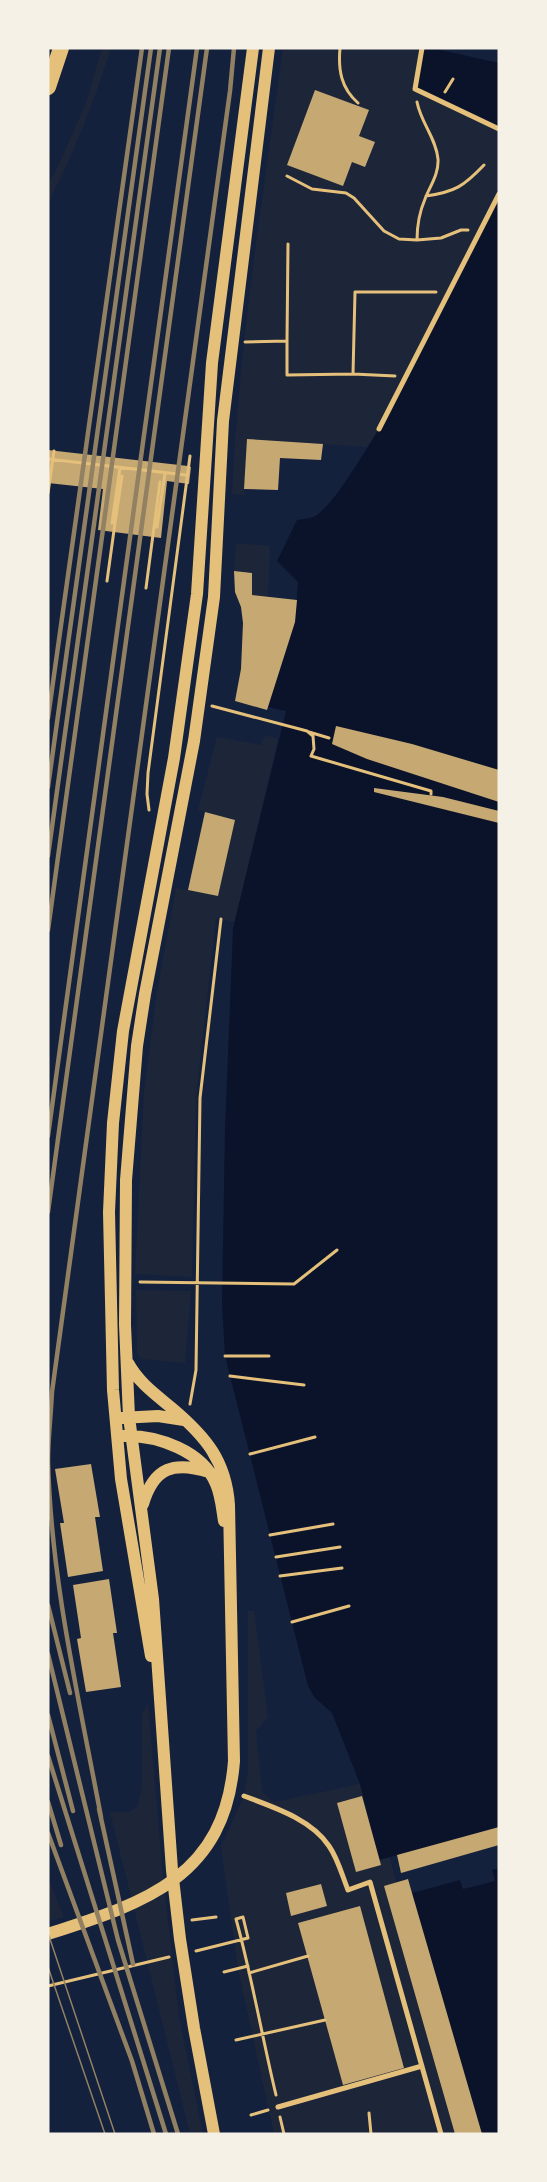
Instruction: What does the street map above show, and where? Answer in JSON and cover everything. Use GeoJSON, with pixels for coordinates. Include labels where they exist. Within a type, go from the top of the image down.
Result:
{"type":"FeatureCollection","features":[{"type":"Feature","properties":{"kind":"highway"},"geometry":{"type":"LineString","coordinates":[[48,87],[61,48]]}},
{"type":"Feature","properties":{"kind":"main road"},"geometry":{"type":"LineString","coordinates":[[160,1701],[121,1479],[115,1418],[110,1322],[109,1212],[116,1082],[132,982],[174,758],[191,641],[201,545],[207,415],[212,363],[253,48]]}},
{"type":"Feature","properties":{"kind":"main road"},"geometry":{"type":"LineString","coordinates":[[214,2134],[180,1939],[172,1870],[154,1609],[129,1417],[125,1303],[126,1180],[137,1046],[194,741],[214,597],[223,421],[269,48]]}},
{"type":"Feature","properties":{"kind":"main road"},"geometry":{"type":"LineString","coordinates":[[48,1934],[127,1908],[162,1890],[186,1870],[212,1838],[221,1821],[228,1803],[234,1761],[229,1505],[225,1476],[214,1451],[185,1420],[141,1382],[126,1359]]}},
{"type":"Feature","properties":{"kind":"main road"},"geometry":{"type":"LineString","coordinates":[[115,1418],[158,1416],[185,1420]]}},
{"type":"Feature","properties":{"kind":"main road"},"geometry":{"type":"LineString","coordinates":[[117,1437],[147,1438],[185,1451],[210,1472],[217,1484],[230,1547]]}},
{"type":"Feature","properties":{"kind":"main road"},"geometry":{"type":"LineString","coordinates":[[142,1508],[147,1490],[153,1480],[165,1470],[179,1466],[210,1472]]}},
{"type":"Feature","properties":{"kind":"street"},"geometry":{"type":"LineString","coordinates":[[422,48],[415,89],[499,129]]}},
{"type":"Feature","properties":{"kind":"street"},"geometry":{"type":"LineString","coordinates":[[379,429],[499,194]]}},
{"type":"Feature","properties":{"kind":"street"},"geometry":{"type":"LineString","coordinates":[[244,1796],[296,1818],[322,1837],[337,1860],[348,1890],[370,1882],[441,2134]]}},
{"type":"Feature","properties":{"kind":"street"},"geometry":{"type":"LineString","coordinates":[[278,2107],[422,2066]]}},
{"type":"Feature","properties":{"kind":"path"},"geometry":{"type":"LineString","coordinates":[[340,48],[340,71],[344,86],[358,104]]}},
{"type":"Feature","properties":{"kind":"path"},"geometry":{"type":"LineString","coordinates":[[415,89],[419,110],[434,142],[438,160],[437,172],[426,196],[417,225],[417,240]]}},
{"type":"Feature","properties":{"kind":"path"},"geometry":{"type":"LineString","coordinates":[[426,196],[457,189],[469,181],[484,165]]}},
{"type":"Feature","properties":{"kind":"path"},"geometry":{"type":"LineString","coordinates":[[287,176],[312,189],[346,194],[354,198],[384,231],[399,239],[441,238],[461,230],[479,231]]}},
{"type":"Feature","properties":{"kind":"path"},"geometry":{"type":"LineString","coordinates":[[288,244],[287,375],[406,376]]}},
{"type":"Feature","properties":{"kind":"path"},"geometry":{"type":"LineString","coordinates":[[353,374],[355,291],[448,292]]}},
{"type":"Feature","properties":{"kind":"path"},"geometry":{"type":"LineString","coordinates":[[243,342],[287,341]]}},
{"type":"Feature","properties":{"kind":"path"},"geometry":{"type":"LineString","coordinates":[[48,493],[50,459],[54,450]]}},
{"type":"Feature","properties":{"kind":"path"},"geometry":{"type":"LineString","coordinates":[[50,459],[187,475]]}},
{"type":"Feature","properties":{"kind":"path"},"geometry":{"type":"LineString","coordinates":[[187,542],[178,540],[188,466]]}},
{"type":"Feature","properties":{"kind":"path"},"geometry":{"type":"LineString","coordinates":[[115,523],[112,523],[120,468]]}},
{"type":"Feature","properties":{"kind":"path"},"geometry":{"type":"LineString","coordinates":[[154,527],[157,527],[165,473]]}},
{"type":"Feature","properties":{"kind":"path"},"geometry":{"type":"LineString","coordinates":[[107,581],[122,476]]}},
{"type":"Feature","properties":{"kind":"path"},"geometry":{"type":"LineString","coordinates":[[146,588],[160,482]]}},
{"type":"Feature","properties":{"kind":"path"},"geometry":{"type":"LineString","coordinates":[[199,702],[329,738]]}},
{"type":"Feature","properties":{"kind":"path"},"geometry":{"type":"LineString","coordinates":[[307,731],[313,736],[314,742],[311,756],[431,790],[431,794]]}},
{"type":"Feature","properties":{"kind":"path"},"geometry":{"type":"LineString","coordinates":[[190,1406],[196,1370],[200,1098],[220,919]]}},
{"type":"Feature","properties":{"kind":"path"},"geometry":{"type":"LineString","coordinates":[[136,1281],[198,1284],[294,1284],[337,1250]]}},
{"type":"Feature","properties":{"kind":"path"},"geometry":{"type":"LineString","coordinates":[[225,1356],[269,1356]]}},
{"type":"Feature","properties":{"kind":"path"},"geometry":{"type":"LineString","coordinates":[[230,1376],[304,1385]]}},
{"type":"Feature","properties":{"kind":"path"},"geometry":{"type":"LineString","coordinates":[[250,1454],[315,1437]]}},
{"type":"Feature","properties":{"kind":"path"},"geometry":{"type":"LineString","coordinates":[[270,1535],[333,1524]]}},
{"type":"Feature","properties":{"kind":"path"},"geometry":{"type":"LineString","coordinates":[[276,1557],[340,1547]]}},
{"type":"Feature","properties":{"kind":"path"},"geometry":{"type":"LineString","coordinates":[[280,1576],[342,1568]]}},
{"type":"Feature","properties":{"kind":"path"},"geometry":{"type":"LineString","coordinates":[[292,1622],[349,1606]]}},
{"type":"Feature","properties":{"kind":"path"},"geometry":{"type":"LineString","coordinates":[[188,1921],[216,1917]]}},
{"type":"Feature","properties":{"kind":"path"},"geometry":{"type":"LineString","coordinates":[[192,1952],[248,1938],[243,1917],[236,1919],[248,1966],[284,2134]]}},
{"type":"Feature","properties":{"kind":"path"},"geometry":{"type":"LineString","coordinates":[[249,1972],[308,1956]]}},
{"type":"Feature","properties":{"kind":"path"},"geometry":{"type":"LineString","coordinates":[[48,1986],[170,1957]]}},
{"type":"Feature","properties":{"kind":"path"},"geometry":{"type":"LineString","coordinates":[[224,1972],[248,1966]]}},
{"type":"Feature","properties":{"kind":"path"},"geometry":{"type":"LineString","coordinates":[[236,2040],[325,2020]]}},
{"type":"Feature","properties":{"kind":"path"},"geometry":{"type":"LineString","coordinates":[[252,2115],[278,2107]]}},
{"type":"Feature","properties":{"kind":"path"},"geometry":{"type":"LineString","coordinates":[[369,2113],[370,2134]]}},
{"type":"Feature","properties":{"kind":"shaded area"},"geometry":{"type":"Polygon","coordinates":[[[102,48],[111,48],[98,88],[75,146],[48,203],[48,185],[86,103],[102,48]]]}},
{"type":"Feature","properties":{"kind":"shaded area"},"geometry":{"type":"Polygon","coordinates":[[[283,48],[422,48],[499,129],[499,194],[368,447],[248,439],[244,495],[232,494],[246,326],[283,48]]]}},
{"type":"Feature","properties":{"kind":"shaded area"},"geometry":{"type":"Polygon","coordinates":[[[422,48],[432,48],[499,63],[499,129],[415,89],[422,48]]]}},
{"type":"Feature","properties":{"kind":"shaded area"},"geometry":{"type":"Polygon","coordinates":[[[499,194],[499,2134],[482,2134],[407,1879],[397,1882],[390,1857],[379,1860],[360,1784],[332,1713],[314,1697],[308,1686],[225,1356],[222,1303],[225,1127],[233,928],[286,711],[268,707],[295,622],[298,582],[277,561],[297,520],[315,516],[331,501],[379,429],[499,194]]]}},
{"type":"Feature","properties":{"kind":"shaded area"},"geometry":{"type":"Polygon","coordinates":[[[236,543],[270,546],[268,597],[252,595],[252,573],[234,571],[236,543]]]}},
{"type":"Feature","properties":{"kind":"shaded area"},"geometry":{"type":"Polygon","coordinates":[[[265,735],[278,739],[235,922],[216,918],[196,1097],[192,1277],[135,1274],[144,1092],[157,992],[176,888],[218,896],[235,820],[198,810],[217,737],[261,745],[265,735]]]}},
{"type":"Feature","properties":{"kind":"shaded area"},"geometry":{"type":"Polygon","coordinates":[[[136,1290],[191,1291],[185,1363],[141,1359],[137,1353],[136,1290]]]}},
{"type":"Feature","properties":{"kind":"shaded area"},"geometry":{"type":"Polygon","coordinates":[[[248,1611],[254,1611],[268,1717],[256,1731],[262,1792],[274,1802],[360,1784],[379,1860],[390,1857],[408,1879],[482,2134],[274,2134],[238,1969],[221,1846],[244,1796],[248,1771],[248,1611]]]}},
{"type":"Feature","properties":{"kind":"shaded area"},"geometry":{"type":"Polygon","coordinates":[[[148,1703],[162,1867],[179,2017],[203,2134],[190,2134],[110,1812],[129,1812],[138,1806],[142,1787],[142,1714],[148,1703]]]}},
{"type":"Feature","properties":{"kind":"shaded area"},"geometry":{"type":"Polygon","coordinates":[[[48,1878],[64,1917],[48,1921],[48,1878]]]}},
{"type":"Feature","properties":{"kind":"pier"},"geometry":{"type":"Polygon","coordinates":[[[499,1827],[499,1868],[492,1870],[495,1881],[463,1889],[460,1880],[412,1893],[408,1879],[397,1882],[390,1857],[499,1827]]]}},
{"type":"Feature","properties":{"kind":"building"},"geometry":{"type":"Polygon","coordinates":[[[315,90],[369,110],[359,136],[375,142],[365,167],[352,162],[343,186],[287,165],[315,90]]]}},
{"type":"Feature","properties":{"kind":"building"},"geometry":{"type":"Polygon","coordinates":[[[247,439],[323,444],[321,460],[280,458],[278,490],[244,489],[247,439]]]}},
{"type":"Feature","properties":{"kind":"building"},"geometry":{"type":"Polygon","coordinates":[[[48,450],[188,466],[191,467],[189,484],[167,481],[161,538],[98,530],[103,489],[48,483],[48,450]]]}},
{"type":"Feature","properties":{"kind":"building"},"geometry":{"type":"Polygon","coordinates":[[[234,571],[252,573],[252,595],[297,600],[295,622],[267,710],[235,701],[241,669],[243,623],[241,607],[235,592],[234,571]]]}},
{"type":"Feature","properties":{"kind":"building"},"geometry":{"type":"Polygon","coordinates":[[[336,726],[412,744],[499,770],[499,802],[367,759],[332,744],[336,726]]]}},
{"type":"Feature","properties":{"kind":"building"},"geometry":{"type":"Polygon","coordinates":[[[374,788],[443,797],[499,811],[499,823],[374,792],[374,788]]]}},
{"type":"Feature","properties":{"kind":"building"},"geometry":{"type":"Polygon","coordinates":[[[205,812],[235,820],[218,896],[188,890],[205,812]]]}},
{"type":"Feature","properties":{"kind":"building"},"geometry":{"type":"Polygon","coordinates":[[[91,1464],[100,1517],[95,1517],[103,1571],[68,1577],[60,1523],[64,1523],[55,1469],[91,1464]]]}},
{"type":"Feature","properties":{"kind":"building"},"geometry":{"type":"Polygon","coordinates":[[[109,1579],[117,1633],[113,1633],[121,1687],[86,1692],[77,1639],[81,1638],[73,1585],[109,1579]]]}},
{"type":"Feature","properties":{"kind":"building"},"geometry":{"type":"Polygon","coordinates":[[[362,1796],[381,1865],[356,1872],[337,1803],[362,1796]]]}},
{"type":"Feature","properties":{"kind":"building"},"geometry":{"type":"Polygon","coordinates":[[[499,1827],[499,1845],[401,1873],[397,1855],[499,1827]]]}},
{"type":"Feature","properties":{"kind":"building"},"geometry":{"type":"Polygon","coordinates":[[[408,1879],[482,2134],[455,2134],[384,1886],[408,1879]]]}},
{"type":"Feature","properties":{"kind":"building"},"geometry":{"type":"Polygon","coordinates":[[[321,1884],[327,1906],[291,1916],[286,1893],[321,1884]]]}},
{"type":"Feature","properties":{"kind":"building"},"geometry":{"type":"Polygon","coordinates":[[[360,1906],[404,2068],[343,2085],[298,1923],[360,1906]]]}},
{"type":"Feature","properties":{"kind":"tram line"},"geometry":{"type":"LineString","coordinates":[[48,1933],[115,2134]]}},
{"type":"Feature","properties":{"kind":"tram line"},"geometry":{"type":"LineString","coordinates":[[48,1967],[105,2134]]}},
{"type":"Feature","properties":{"kind":"railway"},"geometry":{"type":"LineString","coordinates":[[48,718],[142,48]]}},
{"type":"Feature","properties":{"kind":"railway"},"geometry":{"type":"LineString","coordinates":[[48,787],[151,48]]}},
{"type":"Feature","properties":{"kind":"railway"},"geometry":{"type":"LineString","coordinates":[[48,856],[160,48]]}},
{"type":"Feature","properties":{"kind":"railway"},"geometry":{"type":"LineString","coordinates":[[48,930],[169,48]]}},
{"type":"Feature","properties":{"kind":"railway"},"geometry":{"type":"LineString","coordinates":[[48,1136],[197,48]]}},
{"type":"Feature","properties":{"kind":"railway"},"geometry":{"type":"LineString","coordinates":[[48,1212],[207,48]]}},
{"type":"Feature","properties":{"kind":"railway"},"geometry":{"type":"LineString","coordinates":[[101,1817],[60,1595],[50,1506],[48,1444],[52,1392],[230,91],[234,48]]}},
{"type":"Feature","properties":{"kind":"railway"},"geometry":{"type":"LineString","coordinates":[[48,1605],[70,1693]]}},
{"type":"Feature","properties":{"kind":"railway"},"geometry":{"type":"LineString","coordinates":[[48,1654],[118,1940],[178,2134]]}},
{"type":"Feature","properties":{"kind":"railway"},"geometry":{"type":"LineString","coordinates":[[48,1715],[73,1811]]}},
{"type":"Feature","properties":{"kind":"railway"},"geometry":{"type":"LineString","coordinates":[[48,1756],[166,2134]]}},
{"type":"Feature","properties":{"kind":"railway"},"geometry":{"type":"LineString","coordinates":[[48,1802],[61,1845]]}},
{"type":"Feature","properties":{"kind":"railway"},"geometry":{"type":"LineString","coordinates":[[99,1809],[133,1964]]}},
{"type":"Feature","properties":{"kind":"railway"},"geometry":{"type":"LineString","coordinates":[[48,1833],[132,2061],[154,2134]]}}]}
